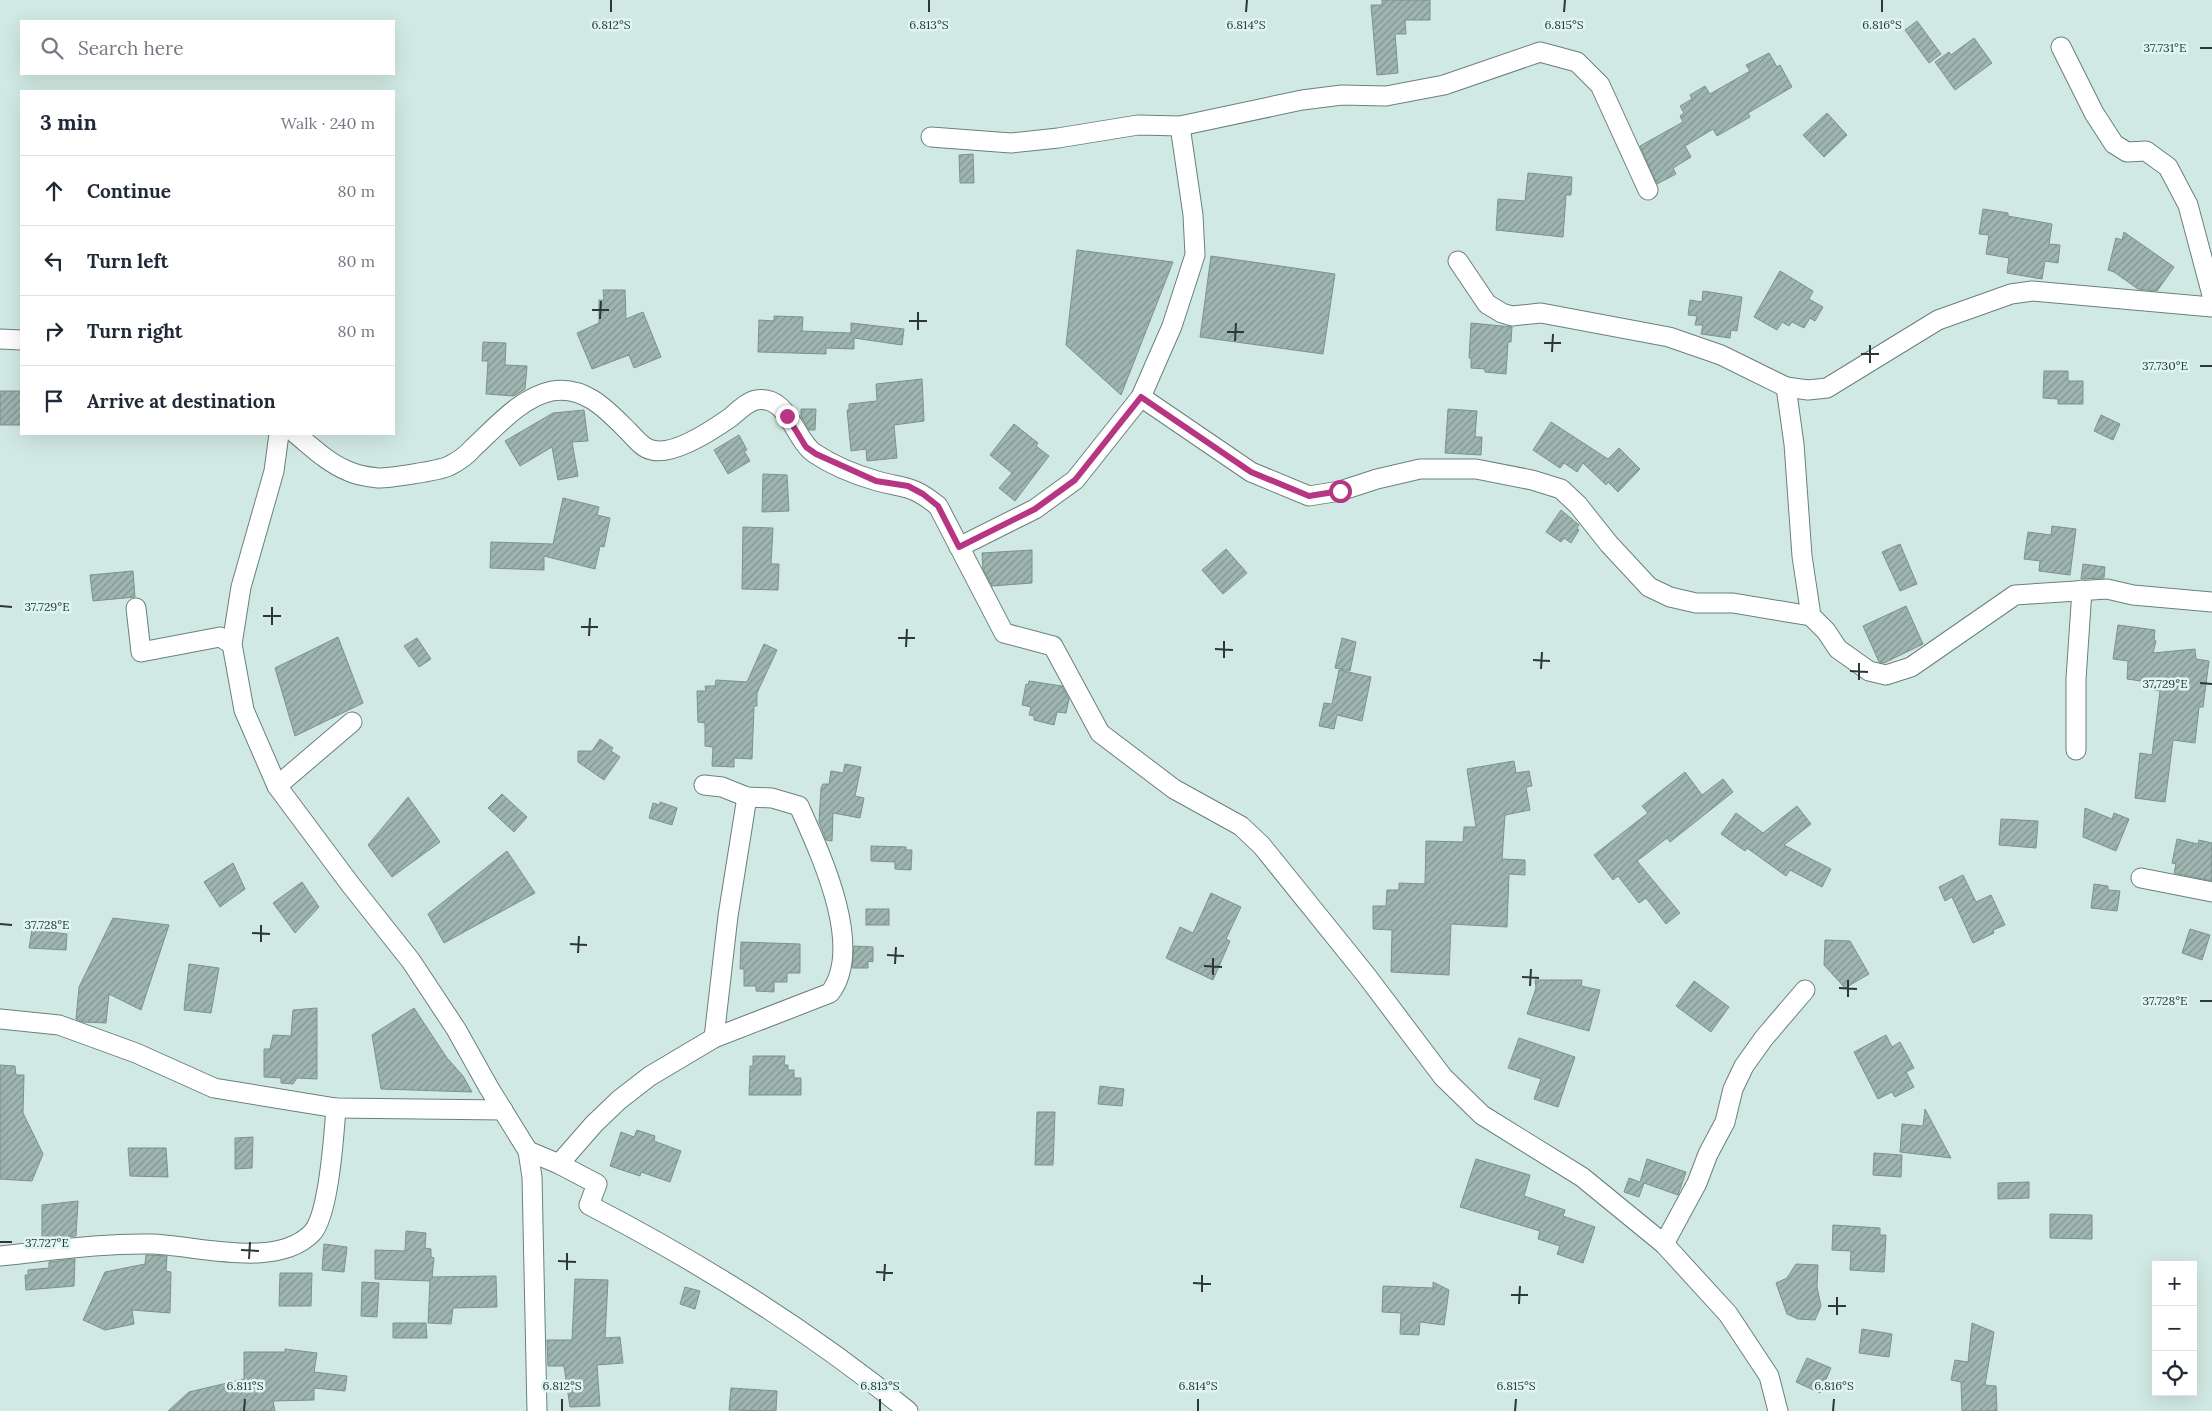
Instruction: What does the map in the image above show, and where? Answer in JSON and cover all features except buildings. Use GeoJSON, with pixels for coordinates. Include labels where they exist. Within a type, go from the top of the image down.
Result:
{"type":"FeatureCollection","features":[{"type":"Feature","properties":{"kind":"street"},"geometry":{"type":"LineString","coordinates":[[2061,47],[2094,113],[2114,144],[2127,152],[2146,151],[2168,167],[2188,205],[2212,295]]}},
{"type":"Feature","properties":{"kind":"street"},"geometry":{"type":"LineString","coordinates":[[931,137],[1011,143],[1058,138],[1138,125],[1180,126],[1302,100],[1342,95],[1386,96],[1444,85],[1540,52],[1577,62],[1600,85],[1648,190]]}},
{"type":"Feature","properties":{"kind":"street"},"geometry":{"type":"LineString","coordinates":[[959,547],[1035,509],[1075,480],[1141,397],[1172,326],[1195,255],[1193,215],[1180,126]]}},
{"type":"Feature","properties":{"kind":"street"},"geometry":{"type":"LineString","coordinates":[[1458,261],[1487,304],[1502,313],[1512,316],[1541,314],[1669,337],[1721,355],[1786,387],[1808,390],[1827,388],[1938,320],[2011,294],[2032,291],[2212,307]]}},
{"type":"Feature","properties":{"kind":"street"},"geometry":{"type":"LineString","coordinates":[[0,339],[20,340]]}},
{"type":"Feature","properties":{"kind":"street"},"geometry":{"type":"LineString","coordinates":[[1786,387],[1794,444],[1802,556],[1811,616]]}},
{"type":"Feature","properties":{"kind":"street"},"geometry":{"type":"LineString","coordinates":[[297,435],[322,456],[349,472],[378,478],[448,467],[472,450],[497,424],[524,404],[552,391],[576,391],[592,399],[605,408],[638,442],[646,448],[661,451],[692,441],[751,402],[768,401],[775,404],[787,416],[806,447],[816,454],[876,481],[908,486],[923,494],[938,506],[1004,633],[1053,646],[1100,733],[1174,790],[1242,826],[1262,846],[1366,975],[1443,1078],[1482,1115],[1582,1177],[1664,1244],[1728,1314],[1769,1376],[1778,1411]]}},
{"type":"Feature","properties":{"kind":"street"},"geometry":{"type":"LineString","coordinates":[[1141,397],[1251,472],[1309,496],[1340,491],[1377,479],[1420,469],[1476,469],[1532,480],[1561,489],[1578,505],[1633,571],[1656,590],[1670,597],[1696,603],[1733,603],[1811,616],[1826,631],[1838,649],[1869,671],[1886,675],[1911,666],[2016,595],[2108,589],[2133,595],[2212,602]]}},
{"type":"Feature","properties":{"kind":"street"},"geometry":{"type":"LineString","coordinates":[[279,435],[274,471],[240,587],[232,644],[244,710],[278,786],[350,884],[410,961],[456,1029],[502,1110],[528,1151],[532,1177],[538,1411]]}},
{"type":"Feature","properties":{"kind":"street"},"geometry":{"type":"LineString","coordinates":[[2076,750],[2076,679],[2082,590]]}},
{"type":"Feature","properties":{"kind":"street"},"geometry":{"type":"LineString","coordinates":[[136,608],[141,652],[220,637],[232,644]]}},
{"type":"Feature","properties":{"kind":"street"},"geometry":{"type":"LineString","coordinates":[[278,786],[352,722]]}},
{"type":"Feature","properties":{"kind":"street"},"geometry":{"type":"LineString","coordinates":[[559,1164],[578,1141],[619,1100],[650,1076],[714,1038],[830,993],[838,983],[844,944],[841,914],[799,806],[772,798],[747,797],[722,787],[704,784]]}},
{"type":"Feature","properties":{"kind":"street"},"geometry":{"type":"LineString","coordinates":[[714,1038],[728,916],[747,797]]}},
{"type":"Feature","properties":{"kind":"street"},"geometry":{"type":"LineString","coordinates":[[2141,878],[2212,892]]}},
{"type":"Feature","properties":{"kind":"street"},"geometry":{"type":"LineString","coordinates":[[1664,1244],[1697,1183],[1708,1154],[1725,1122],[1732,1089],[1744,1066],[1764,1038],[1805,990]]}},
{"type":"Feature","properties":{"kind":"street"},"geometry":{"type":"LineString","coordinates":[[0,1019],[59,1025],[136,1053],[214,1088],[336,1108],[502,1110]]}},
{"type":"Feature","properties":{"kind":"street"},"geometry":{"type":"LineString","coordinates":[[0,1256],[76,1248],[151,1244],[204,1251],[254,1252],[286,1250],[303,1241],[314,1232],[320,1215],[332,1168],[336,1108]]}},
{"type":"Feature","properties":{"kind":"street"},"geometry":{"type":"LineString","coordinates":[[528,1151],[559,1164],[597,1184],[589,1204],[660,1242],[816,1341],[908,1411]]}},
{"type":"Feature","properties":{"kind":"route"},"geometry":{"type":"LineString","coordinates":[[787,416],[806,447],[816,454],[852,472],[876,481],[908,486],[923,494],[938,506],[959,547],[1035,509],[1075,480],[1141,397],[1194,435],[1251,472],[1309,496],[1340,491]]}}]}
